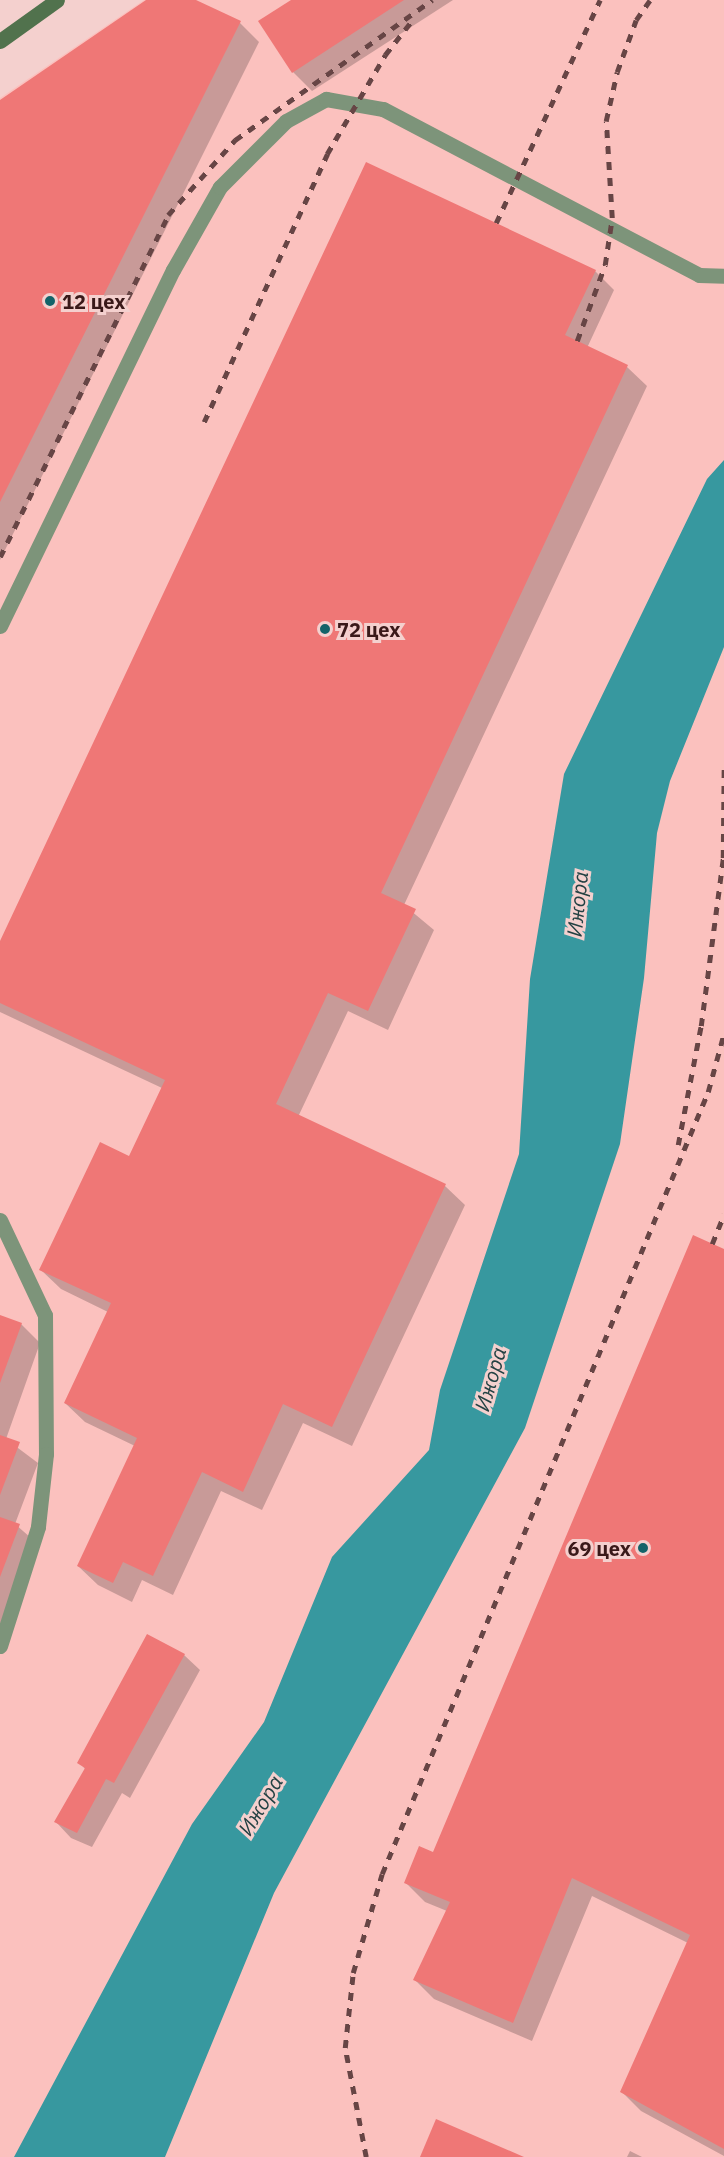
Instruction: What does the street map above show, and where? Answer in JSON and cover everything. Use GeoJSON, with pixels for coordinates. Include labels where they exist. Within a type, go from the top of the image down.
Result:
{"type":"FeatureCollection","features":[{"type":"Feature","properties":{"kind":"main road"},"geometry":{"type":"LineString","coordinates":[[0,41],[57,0]]}},
{"type":"Feature","properties":{"kind":"lane"},"geometry":{"type":"LineString","coordinates":[[0,626],[173,270],[220,187],[286,121],[326,99],[383,109],[699,274],[724,276]]}},
{"type":"Feature","properties":{"kind":"lane"},"geometry":{"type":"LineString","coordinates":[[0,1220],[45,1315],[46,1454],[38,1527],[0,1646]]}},
{"type":"Feature","properties":{"kind":"shaded area"},"geometry":{"type":"Polygon","coordinates":[[[144,0],[724,0],[724,2157],[0,2157],[0,98],[144,0]]]}},
{"type":"Feature","properties":{"kind":"water","name":"Ижора"},"geometry":{"type":"Polygon","coordinates":[[[724,460],[724,647],[670,781],[657,833],[644,978],[620,1144],[525,1428],[274,1893],[165,2157],[14,2157],[192,1824],[264,1722],[332,1557],[429,1450],[440,1390],[519,1154],[530,979],[564,774],[707,479],[724,460]]]}},
{"type":"Feature","properties":{"kind":"building","name":"12 цех"},"geometry":{"type":"Polygon","coordinates":[[[146,0],[196,0],[241,21],[0,502],[0,100],[146,0]]]}},
{"type":"Feature","properties":{"kind":"building"},"geometry":{"type":"Polygon","coordinates":[[[291,0],[404,0],[292,73],[258,21],[291,0]]]}},
{"type":"Feature","properties":{"kind":"building","name":"72 цех"},"geometry":{"type":"Polygon","coordinates":[[[366,162],[596,270],[565,335],[628,365],[381,893],[416,909],[368,1011],[328,993],[276,1104],[446,1184],[332,1427],[283,1404],[243,1492],[202,1472],[153,1576],[123,1562],[113,1583],[77,1566],[137,1438],[64,1403],[111,1303],[39,1270],[100,1142],[129,1156],[165,1080],[0,1003],[0,941],[366,162]]]}},
{"type":"Feature","properties":{"kind":"building","name":"69 цех"},"geometry":{"type":"Polygon","coordinates":[[[693,1235],[724,1249],[724,2149],[620,2092],[690,1935],[572,1878],[513,2023],[413,1980],[450,1902],[404,1883],[419,1846],[433,1852],[693,1235]]]}},
{"type":"Feature","properties":{"kind":"building"},"geometry":{"type":"Polygon","coordinates":[[[0,1315],[22,1323],[0,1383],[0,1315]]]}},
{"type":"Feature","properties":{"kind":"building"},"geometry":{"type":"Polygon","coordinates":[[[0,1435],[20,1442],[0,1495],[0,1435]]]}},
{"type":"Feature","properties":{"kind":"building"},"geometry":{"type":"Polygon","coordinates":[[[0,1517],[20,1524],[0,1577],[0,1517]]]}},
{"type":"Feature","properties":{"kind":"building"},"geometry":{"type":"Polygon","coordinates":[[[147,1634],[185,1654],[114,1783],[106,1779],[77,1833],[54,1822],[85,1768],[77,1763],[147,1634]]]}},
{"type":"Feature","properties":{"kind":"building"},"geometry":{"type":"Polygon","coordinates":[[[436,2119],[524,2157],[420,2157],[436,2119]]]}},
{"type":"Feature","properties":{"kind":"railway"},"geometry":{"type":"LineString","coordinates":[[0,557],[168,215],[235,140],[432,0]]}},
{"type":"Feature","properties":{"kind":"railway"},"geometry":{"type":"LineString","coordinates":[[496,223],[600,0]]}},
{"type":"Feature","properties":{"kind":"railway"},"geometry":{"type":"LineString","coordinates":[[577,341],[605,265],[612,218],[606,121],[617,72],[636,20],[650,0]]}},
{"type":"Feature","properties":{"kind":"railway"},"geometry":{"type":"LineString","coordinates":[[204,422],[327,154],[385,55],[414,18]]}},
{"type":"Feature","properties":{"kind":"railway"},"geometry":{"type":"LineString","coordinates":[[723,858],[724,763]]}},
{"type":"Feature","properties":{"kind":"railway"},"geometry":{"type":"LineString","coordinates":[[678,1145],[701,1026],[724,852]]}},
{"type":"Feature","properties":{"kind":"railway"},"geometry":{"type":"LineString","coordinates":[[366,2157],[345,2048],[353,1973],[382,1874],[708,1092],[724,1033]]}},
{"type":"Feature","properties":{"kind":"railway"},"geometry":{"type":"LineString","coordinates":[[712,1244],[724,1214]]}},
{"type":"Feature","properties":{"kind":"place","name":"12 цех"},"geometry":{"type":"Point","coordinates":[50,301]}},
{"type":"Feature","properties":{"kind":"place","name":"72 цех"},"geometry":{"type":"Point","coordinates":[325,629]}},
{"type":"Feature","properties":{"kind":"place","name":"69 цех"},"geometry":{"type":"Point","coordinates":[643,1548]}}]}
